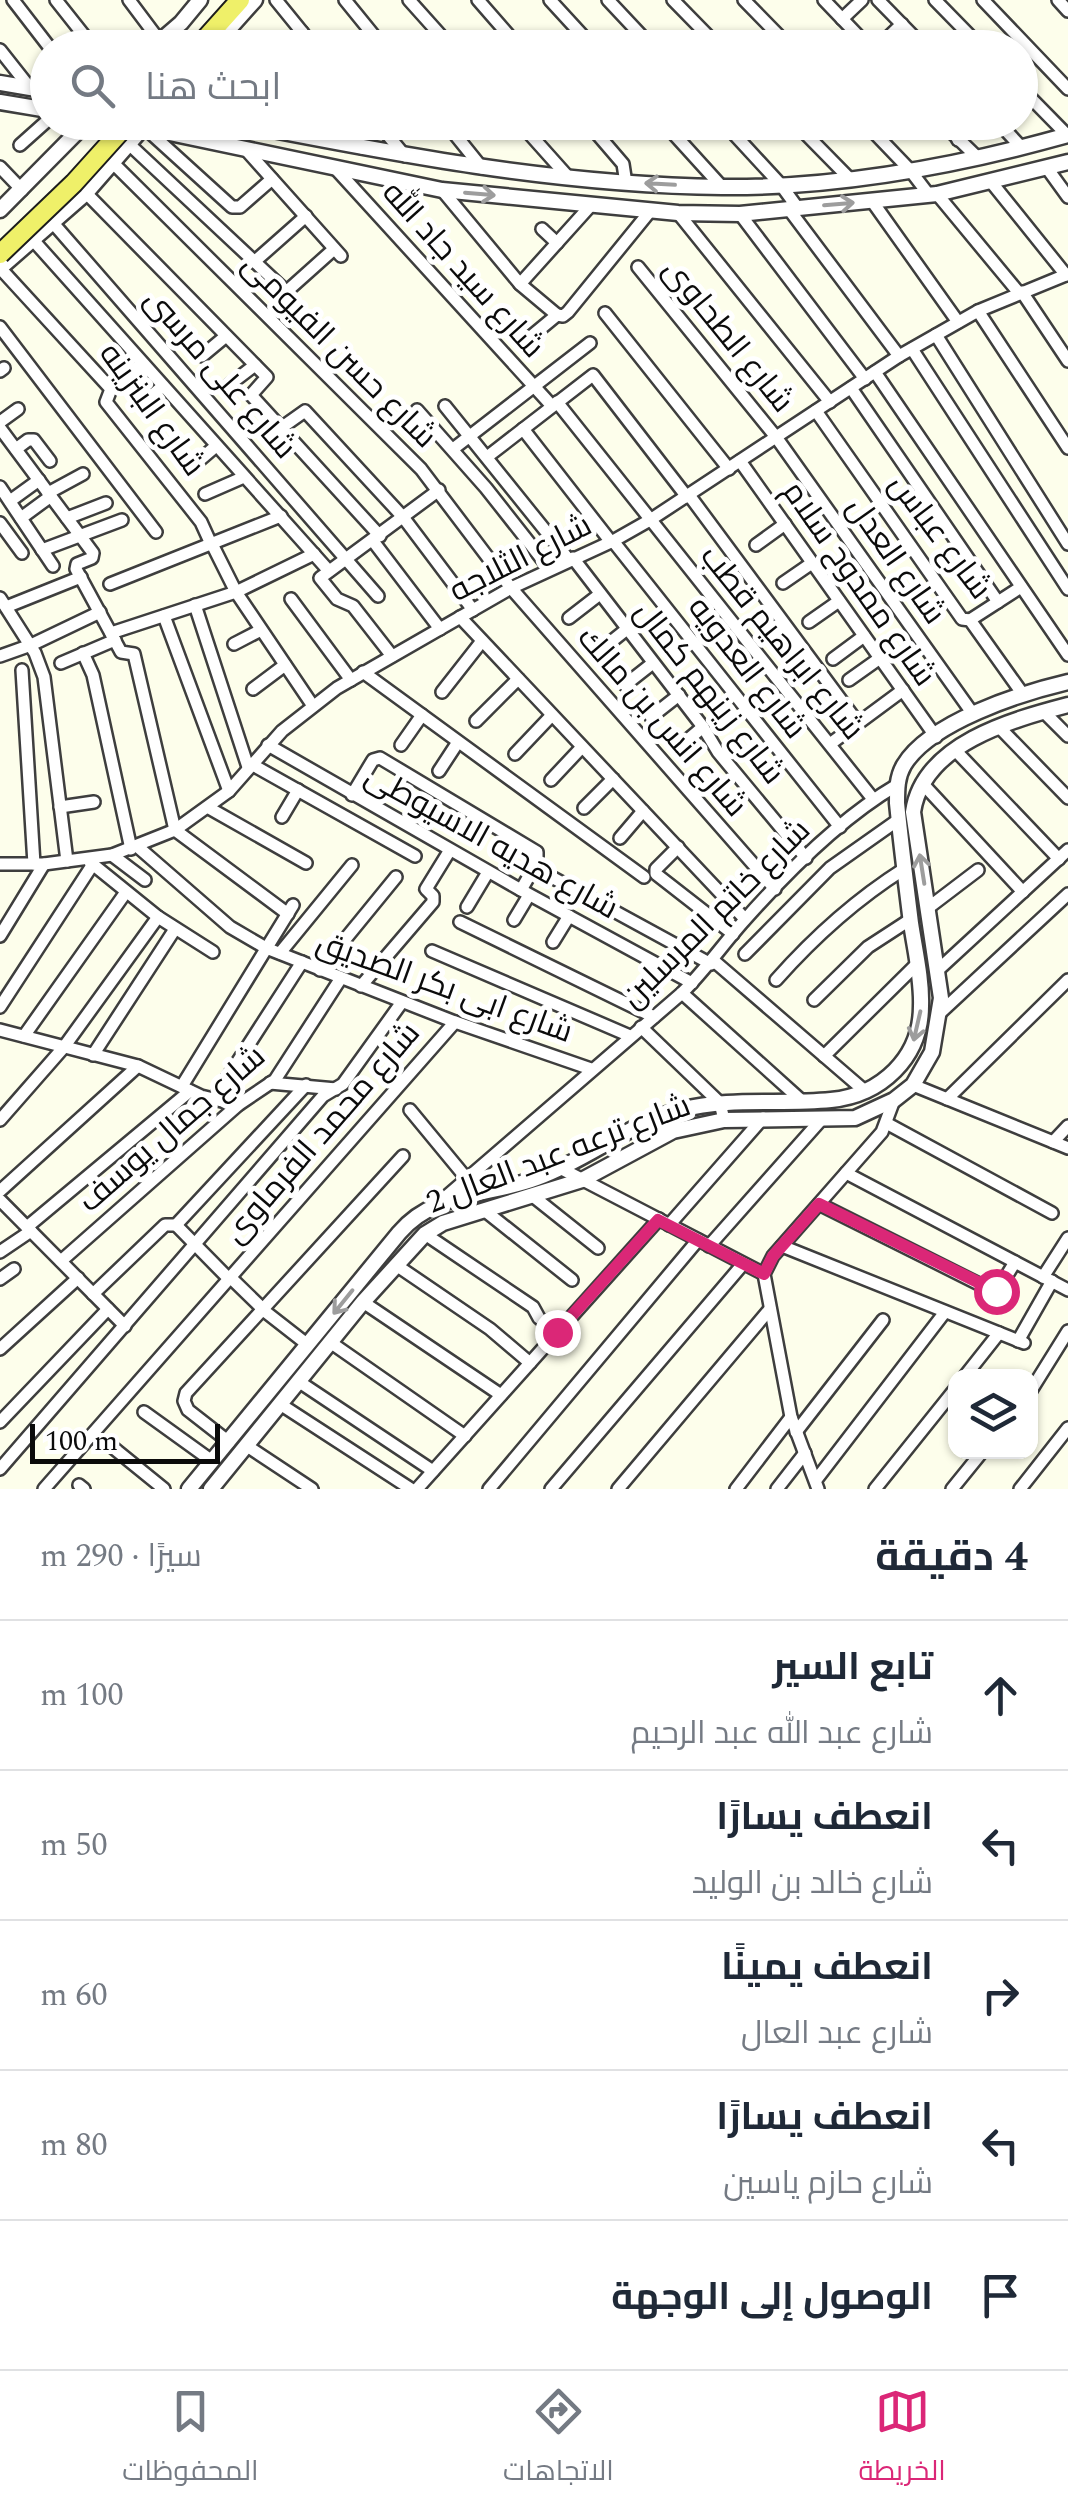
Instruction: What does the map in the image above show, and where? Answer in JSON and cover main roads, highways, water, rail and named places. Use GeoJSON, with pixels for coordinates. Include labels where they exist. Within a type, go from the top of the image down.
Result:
{"type":"FeatureCollection","features":[{"type":"Feature","properties":{"kind":"main road"},"geometry":{"type":"LineString","coordinates":[[202,30],[228,0]]}},
{"type":"Feature","properties":{"kind":"main road"},"geometry":{"type":"LineString","coordinates":[[213,30],[240,0]]}},
{"type":"Feature","properties":{"kind":"main road"},"geometry":{"type":"LineString","coordinates":[[0,245],[103,140]]}},
{"type":"Feature","properties":{"kind":"main road"},"geometry":{"type":"LineString","coordinates":[[0,254],[123,140]]}}]}
